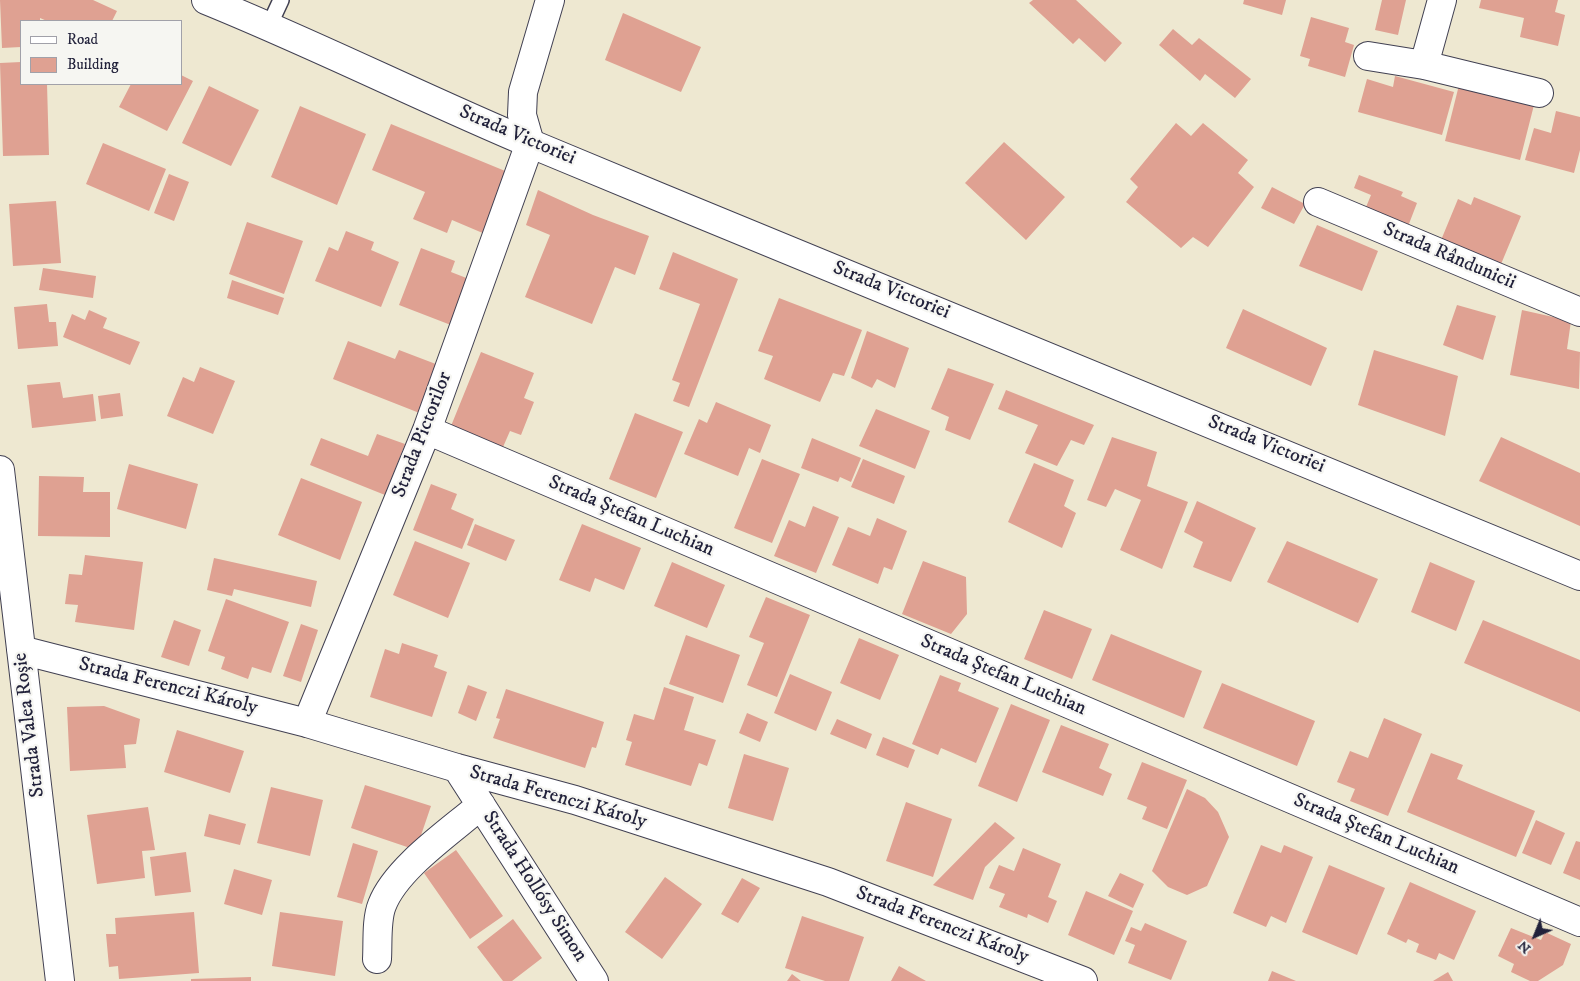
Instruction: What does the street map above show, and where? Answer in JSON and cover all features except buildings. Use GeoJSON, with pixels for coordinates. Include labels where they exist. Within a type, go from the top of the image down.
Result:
{"type":"FeatureCollection","features":[{"type":"Feature","properties":{"kind":"street","name":"Strada Victoriei"},"geometry":{"type":"LineString","coordinates":[[206,0],[269,26],[530,143],[1276,448],[1580,576]]}},
{"type":"Feature","properties":{"kind":"street"},"geometry":{"type":"LineString","coordinates":[[530,143],[522,115],[523,92],[550,0]]}},
{"type":"Feature","properties":{"kind":"street"},"geometry":{"type":"LineString","coordinates":[[1424,65],[1442,0]]}},
{"type":"Feature","properties":{"kind":"street"},"geometry":{"type":"LineString","coordinates":[[1368,56],[1424,65],[1539,94]]}},
{"type":"Feature","properties":{"kind":"street","name":"Strada Pictorilor"},"geometry":{"type":"LineString","coordinates":[[307,723],[427,430],[530,143]]}},
{"type":"Feature","properties":{"kind":"street","name":"Strada Rândunicii"},"geometry":{"type":"LineString","coordinates":[[1318,202],[1580,312]]}},
{"type":"Feature","properties":{"kind":"street","name":"Strada Ștefan Luchian"},"geometry":{"type":"LineString","coordinates":[[427,430],[1580,922]]}},
{"type":"Feature","properties":{"kind":"street","name":"Strada Valea Roșie"},"geometry":{"type":"LineString","coordinates":[[0,470],[6,580],[21,650],[60,981]]}},
{"type":"Feature","properties":{"kind":"street","name":"Strada Ferenczi Károly"},"geometry":{"type":"LineString","coordinates":[[21,650],[307,723],[457,768],[575,800],[828,882],[1083,981]]}},
{"type":"Feature","properties":{"kind":"street","name":"Strada Hollósy Simon"},"geometry":{"type":"LineString","coordinates":[[457,768],[594,981]]}},
{"type":"Feature","properties":{"kind":"street"},"geometry":{"type":"LineString","coordinates":[[378,959],[381,907],[390,887],[408,868],[481,805]]}},
{"type":"Feature","properties":{"kind":"lane"},"geometry":{"type":"LineString","coordinates":[[269,26],[281,0]]}}]}
